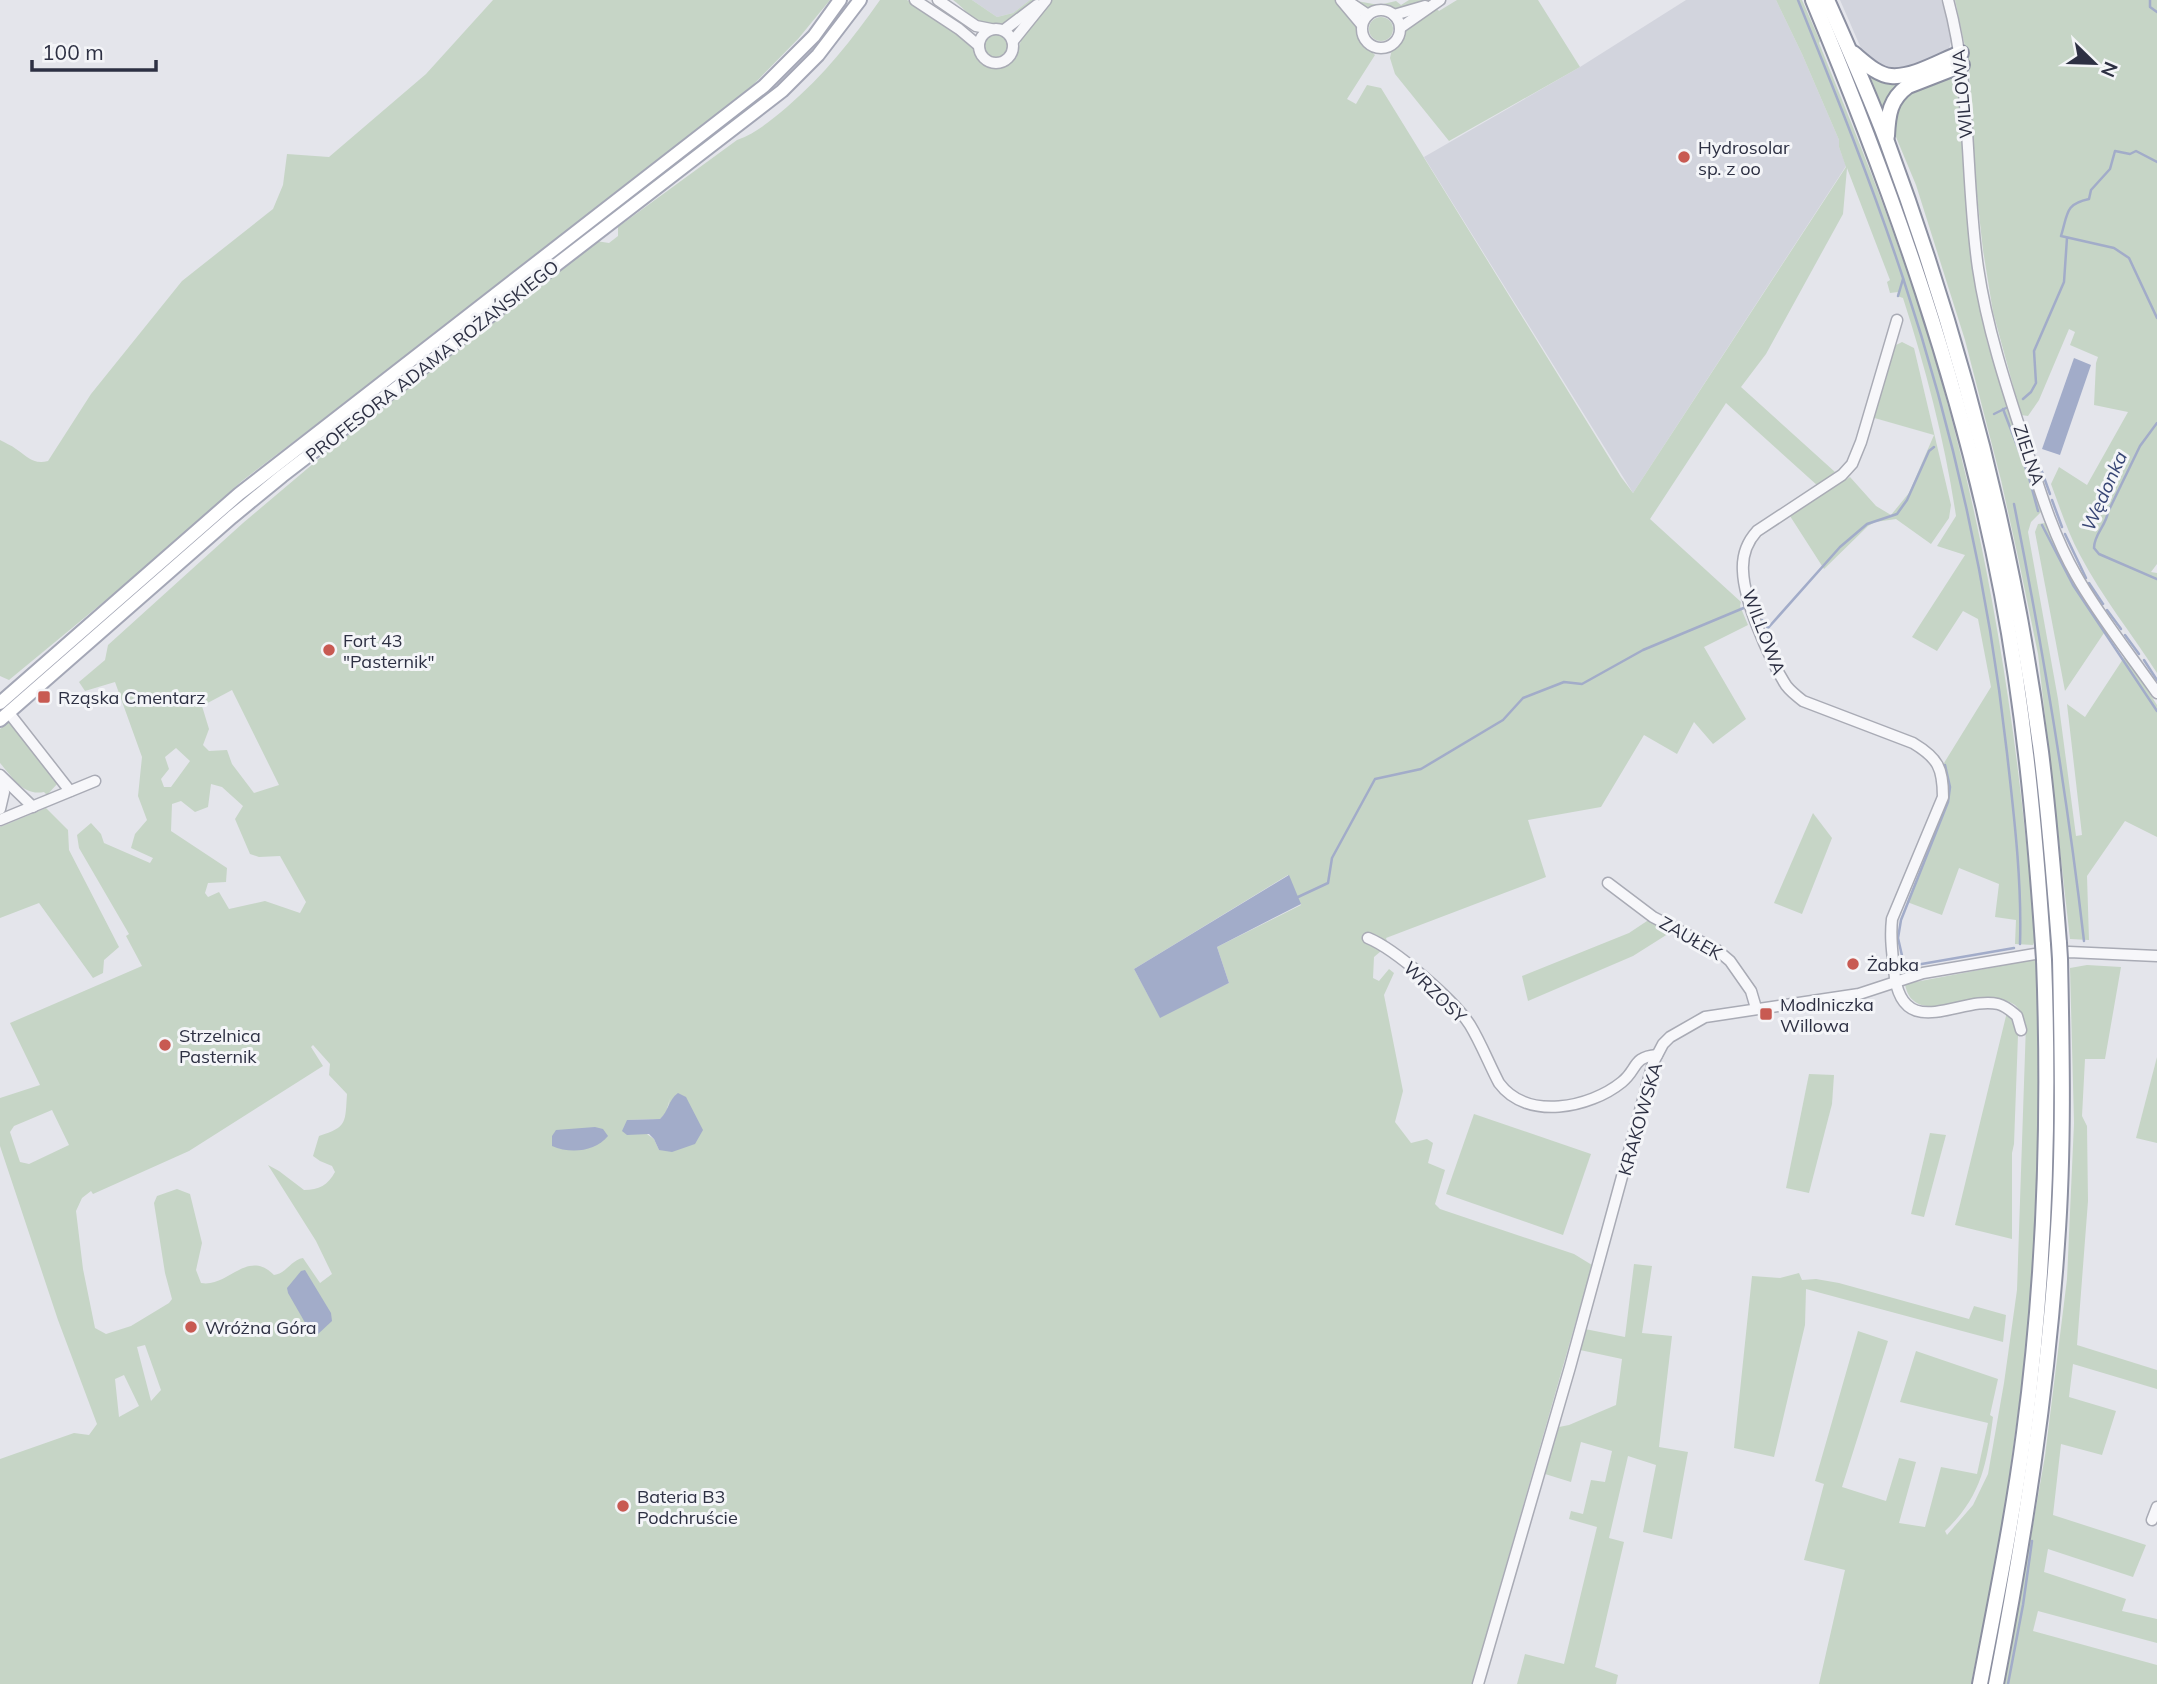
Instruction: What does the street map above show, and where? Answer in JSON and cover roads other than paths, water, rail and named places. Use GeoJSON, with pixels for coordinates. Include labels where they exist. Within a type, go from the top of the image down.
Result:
{"type":"FeatureCollection","features":[{"type":"Feature","properties":{"kind":"highway"},"geometry":{"type":"LineString","coordinates":[[1813,0],[1902,228],[1961,417],[1992,544],[2019,695],[2044,953],[2047,1033],[2046,1164],[2043,1240],[2024,1433],[2011,1522],[1980,1684]]}},
{"type":"Feature","properties":{"kind":"highway"},"geometry":{"type":"LineString","coordinates":[[1827,0],[1887,140],[1935,281],[1973,411],[2003,534],[2027,660],[2041,753],[2060,959],[2063,1120],[2050,1331],[2025,1529],[1996,1684]]}},
{"type":"Feature","properties":{"kind":"highway"},"geometry":{"type":"LineString","coordinates":[[1849,50],[1873,69],[1890,76],[1961,59]]}},
{"type":"Feature","properties":{"kind":"highway"},"geometry":{"type":"LineString","coordinates":[[1887,140],[1890,108],[1901,91],[1961,59]]}},
{"type":"Feature","properties":{"kind":"main road","name":"PROFESORA ADAMA ROŻAŃSKIEGO"},"geometry":{"type":"LineString","coordinates":[[2,708],[250,486],[764,86],[814,36],[841,0]]}},
{"type":"Feature","properties":{"kind":"main road","name":"PROFESORA ADAMA ROŻAŃSKIEGO"},"geometry":{"type":"LineString","coordinates":[[2,708],[271,485],[782,91],[818,55],[860,0]]}},
{"type":"Feature","properties":{"kind":"street"},"geometry":{"type":"LineString","coordinates":[[915,0],[978,45],[983,59],[1000,64],[1010,56],[1013,41],[1045,0]]}},
{"type":"Feature","properties":{"kind":"street"},"geometry":{"type":"LineString","coordinates":[[937,0],[976,26],[1004,30],[1045,0]]}},
{"type":"Feature","properties":{"kind":"street"},"geometry":{"type":"LineString","coordinates":[[1341,0],[1362,25]]}},
{"type":"Feature","properties":{"kind":"street"},"geometry":{"type":"LineString","coordinates":[[1346,0],[1368,15]]}},
{"type":"Feature","properties":{"kind":"street","name":"WILLOWA"},"geometry":{"type":"LineString","coordinates":[[1948,0],[1961,59],[1970,190]]}},
{"type":"Feature","properties":{"kind":"street"},"geometry":{"type":"LineString","coordinates":[[1400,28],[1436,2]]}},
{"type":"Feature","properties":{"kind":"street"},"geometry":{"type":"LineString","coordinates":[[1394,15],[1436,2]]}},
{"type":"Feature","properties":{"kind":"street"},"geometry":{"type":"LineString","coordinates":[[1384,10],[1394,15],[1400,28],[1393,44],[1377,48],[1366,42],[1361,32],[1368,15],[1384,10]]}},
{"type":"Feature","properties":{"kind":"street"},"geometry":{"type":"LineString","coordinates":[[978,45],[981,36],[991,29]]}},
{"type":"Feature","properties":{"kind":"street"},"geometry":{"type":"LineString","coordinates":[[1004,30],[1013,41]]}},
{"type":"Feature","properties":{"kind":"street","name":"ZIELNA"},"geometry":{"type":"LineString","coordinates":[[1970,190],[1978,269],[1990,325],[2007,388],[2049,516],[2061,546],[2088,594],[2157,693]]}},
{"type":"Feature","properties":{"kind":"street","name":"WILLOWA"},"geometry":{"type":"LineString","coordinates":[[1895,981],[1890,939],[1892,919],[1943,797],[1943,779],[1938,763],[1930,753],[1913,743],[1803,701],[1791,692],[1756,621],[1743,570],[1749,540],[1757,531],[1842,475],[1852,464],[1897,320]]}},
{"type":"Feature","properties":{"kind":"street"},"geometry":{"type":"LineString","coordinates":[[2,708],[70,791]]}},
{"type":"Feature","properties":{"kind":"street"},"geometry":{"type":"LineString","coordinates":[[0,776],[33,807]]}},
{"type":"Feature","properties":{"kind":"street"},"geometry":{"type":"LineString","coordinates":[[0,776],[4,792],[0,809]]}},
{"type":"Feature","properties":{"kind":"street"},"geometry":{"type":"LineString","coordinates":[[0,820],[95,781]]}},
{"type":"Feature","properties":{"kind":"street","name":"ZAUŁEK"},"geometry":{"type":"LineString","coordinates":[[1608,883],[1634,905],[1677,931],[1717,950],[1730,961],[1751,991],[1756,1008]]}},
{"type":"Feature","properties":{"kind":"street","name":"WRZOSY"},"geometry":{"type":"LineString","coordinates":[[1368,938],[1416,970],[1462,1015],[1470,1025],[1504,1091],[1516,1099],[1535,1105],[1580,1104],[1606,1093],[1630,1076],[1640,1058],[1657,1055]]}},
{"type":"Feature","properties":{"kind":"street","name":"KRAKOWSKA"},"geometry":{"type":"LineString","coordinates":[[1478,1684],[1574,1354],[1648,1083],[1657,1055],[1670,1037],[1705,1017],[1859,994],[1923,973],[2035,954],[2069,952],[2157,956]]}},
{"type":"Feature","properties":{"kind":"street"},"geometry":{"type":"LineString","coordinates":[[1895,981],[1899,992],[1913,1009],[1941,1012],[1986,1003],[1997,1004],[2017,1016],[2021,1030]]}},
{"type":"Feature","properties":{"kind":"street"},"geometry":{"type":"LineString","coordinates":[[1630,1076],[1648,1083]]}},
{"type":"Feature","properties":{"kind":"street"},"geometry":{"type":"LineString","coordinates":[[2152,1520],[2157,1507]]}},
{"type":"Feature","properties":{"kind":"water"},"geometry":{"type":"Polygon","coordinates":[[[2074,358],[2091,365],[2060,455],[2042,449],[2074,358]]]}},
{"type":"Feature","properties":{"kind":"water"},"geometry":{"type":"Polygon","coordinates":[[[1289,875],[1301,904],[1217,947],[1229,983],[1160,1018],[1134,969],[1289,875]]]}},
{"type":"Feature","properties":{"kind":"water"},"geometry":{"type":"Polygon","coordinates":[[[678,1093],[686,1097],[703,1130],[695,1144],[672,1152],[659,1150],[649,1134],[627,1135],[622,1131],[627,1120],[660,1119],[678,1093]]]}},
{"type":"Feature","properties":{"kind":"water"},"geometry":{"type":"Polygon","coordinates":[[[595,1127],[603,1129],[608,1136],[596,1145],[574,1151],[552,1146],[552,1136],[556,1130],[595,1127]]]}},
{"type":"Feature","properties":{"kind":"water"},"geometry":{"type":"Polygon","coordinates":[[[305,1270],[331,1313],[332,1321],[317,1335],[311,1333],[287,1288],[301,1271],[305,1270]]]}},
{"type":"Feature","properties":{"kind":"waterway"},"geometry":{"type":"LineString","coordinates":[[1798,0],[1891,243],[1921,336],[1954,454],[1980,573],[1999,693],[2017,848],[2020,944]]}},
{"type":"Feature","properties":{"kind":"waterway","name":"Wędonka"},"geometry":{"type":"LineString","coordinates":[[2150,0],[2150,7],[2157,12]]}},
{"type":"Feature","properties":{"kind":"waterway","name":"Wędonka"},"geometry":{"type":"LineString","coordinates":[[2157,162],[2136,151],[2130,154],[2115,151],[2110,169],[2091,190],[2089,199],[2071,207],[2061,236],[2114,248],[2129,258],[2157,318]]}},
{"type":"Feature","properties":{"kind":"waterway"},"geometry":{"type":"LineString","coordinates":[[2023,399],[2036,383],[2034,351],[2064,282],[2067,238]]}},
{"type":"Feature","properties":{"kind":"waterway"},"geometry":{"type":"LineString","coordinates":[[1898,296],[1903,279]]}},
{"type":"Feature","properties":{"kind":"waterway"},"geometry":{"type":"LineString","coordinates":[[1994,414],[2006,408]]}},
{"type":"Feature","properties":{"kind":"waterway"},"geometry":{"type":"LineString","coordinates":[[2003,409],[2028,474],[2038,511]]}},
{"type":"Feature","properties":{"kind":"waterway","name":"Wędonka"},"geometry":{"type":"LineString","coordinates":[[2157,423],[2140,446],[2096,538],[2094,548],[2099,554],[2157,579]]}},
{"type":"Feature","properties":{"kind":"waterway"},"geometry":{"type":"LineString","coordinates":[[1762,620],[1768,628],[1840,547],[1867,524],[1897,514],[1907,500],[1929,451],[1934,447]]}},
{"type":"Feature","properties":{"kind":"waterway"},"geometry":{"type":"LineString","coordinates":[[2041,469],[2050,494]]}},
{"type":"Feature","properties":{"kind":"waterway"},"geometry":{"type":"LineString","coordinates":[[2052,500],[2062,527]]}},
{"type":"Feature","properties":{"kind":"waterway"},"geometry":{"type":"LineString","coordinates":[[2014,504],[2054,722],[2084,941]]}},
{"type":"Feature","properties":{"kind":"waterway"},"geometry":{"type":"LineString","coordinates":[[2042,525],[2073,585],[2157,711]]}},
{"type":"Feature","properties":{"kind":"waterway"},"geometry":{"type":"LineString","coordinates":[[2065,534],[2086,578]]}},
{"type":"Feature","properties":{"kind":"waterway"},"geometry":{"type":"LineString","coordinates":[[2089,583],[2103,604]]}},
{"type":"Feature","properties":{"kind":"waterway"},"geometry":{"type":"LineString","coordinates":[[1756,603],[1760,614]]}},
{"type":"Feature","properties":{"kind":"waterway"},"geometry":{"type":"LineString","coordinates":[[1298,897],[1328,883],[1332,858],[1375,779],[1421,769],[1503,720],[1523,698],[1564,682],[1582,684],[1643,650],[1746,607]]}},
{"type":"Feature","properties":{"kind":"waterway"},"geometry":{"type":"LineString","coordinates":[[2107,610],[2121,629]]}},
{"type":"Feature","properties":{"kind":"waterway"},"geometry":{"type":"LineString","coordinates":[[2125,635],[2139,654]]}},
{"type":"Feature","properties":{"kind":"waterway"},"geometry":{"type":"LineString","coordinates":[[2144,660],[2157,680]]}},
{"type":"Feature","properties":{"kind":"waterway"},"geometry":{"type":"LineString","coordinates":[[1903,960],[1898,938],[1901,920],[1948,802],[1950,787],[1945,765]]}},
{"type":"Feature","properties":{"kind":"waterway"},"geometry":{"type":"LineString","coordinates":[[1910,966],[2014,948]]}},
{"type":"Feature","properties":{"kind":"waterway"},"geometry":{"type":"LineString","coordinates":[[2008,1684],[2032,1541]]}},
{"type":"Feature","properties":{"kind":"place","name":"Hydrosolar sp. z oo"},"geometry":{"type":"Point","coordinates":[1684,157]}},
{"type":"Feature","properties":{"kind":"place","name":"Fort 43 \"Pasternik\""},"geometry":{"type":"Point","coordinates":[329,650]}},
{"type":"Feature","properties":{"kind":"place","name":"Rząska Cmentarz"},"geometry":{"type":"Point","coordinates":[44,697]}},
{"type":"Feature","properties":{"kind":"place","name":"Żabka"},"geometry":{"type":"Point","coordinates":[1853,964]}},
{"type":"Feature","properties":{"kind":"place","name":"Modlniczka Willowa"},"geometry":{"type":"Point","coordinates":[1766,1014]}},
{"type":"Feature","properties":{"kind":"place","name":"Strzelnica Pasternik"},"geometry":{"type":"Point","coordinates":[165,1045]}},
{"type":"Feature","properties":{"kind":"place","name":"Wróżna Góra"},"geometry":{"type":"Point","coordinates":[191,1327]}},
{"type":"Feature","properties":{"kind":"place","name":"Bateria B3 Podchruście"},"geometry":{"type":"Point","coordinates":[623,1506]}}]}
